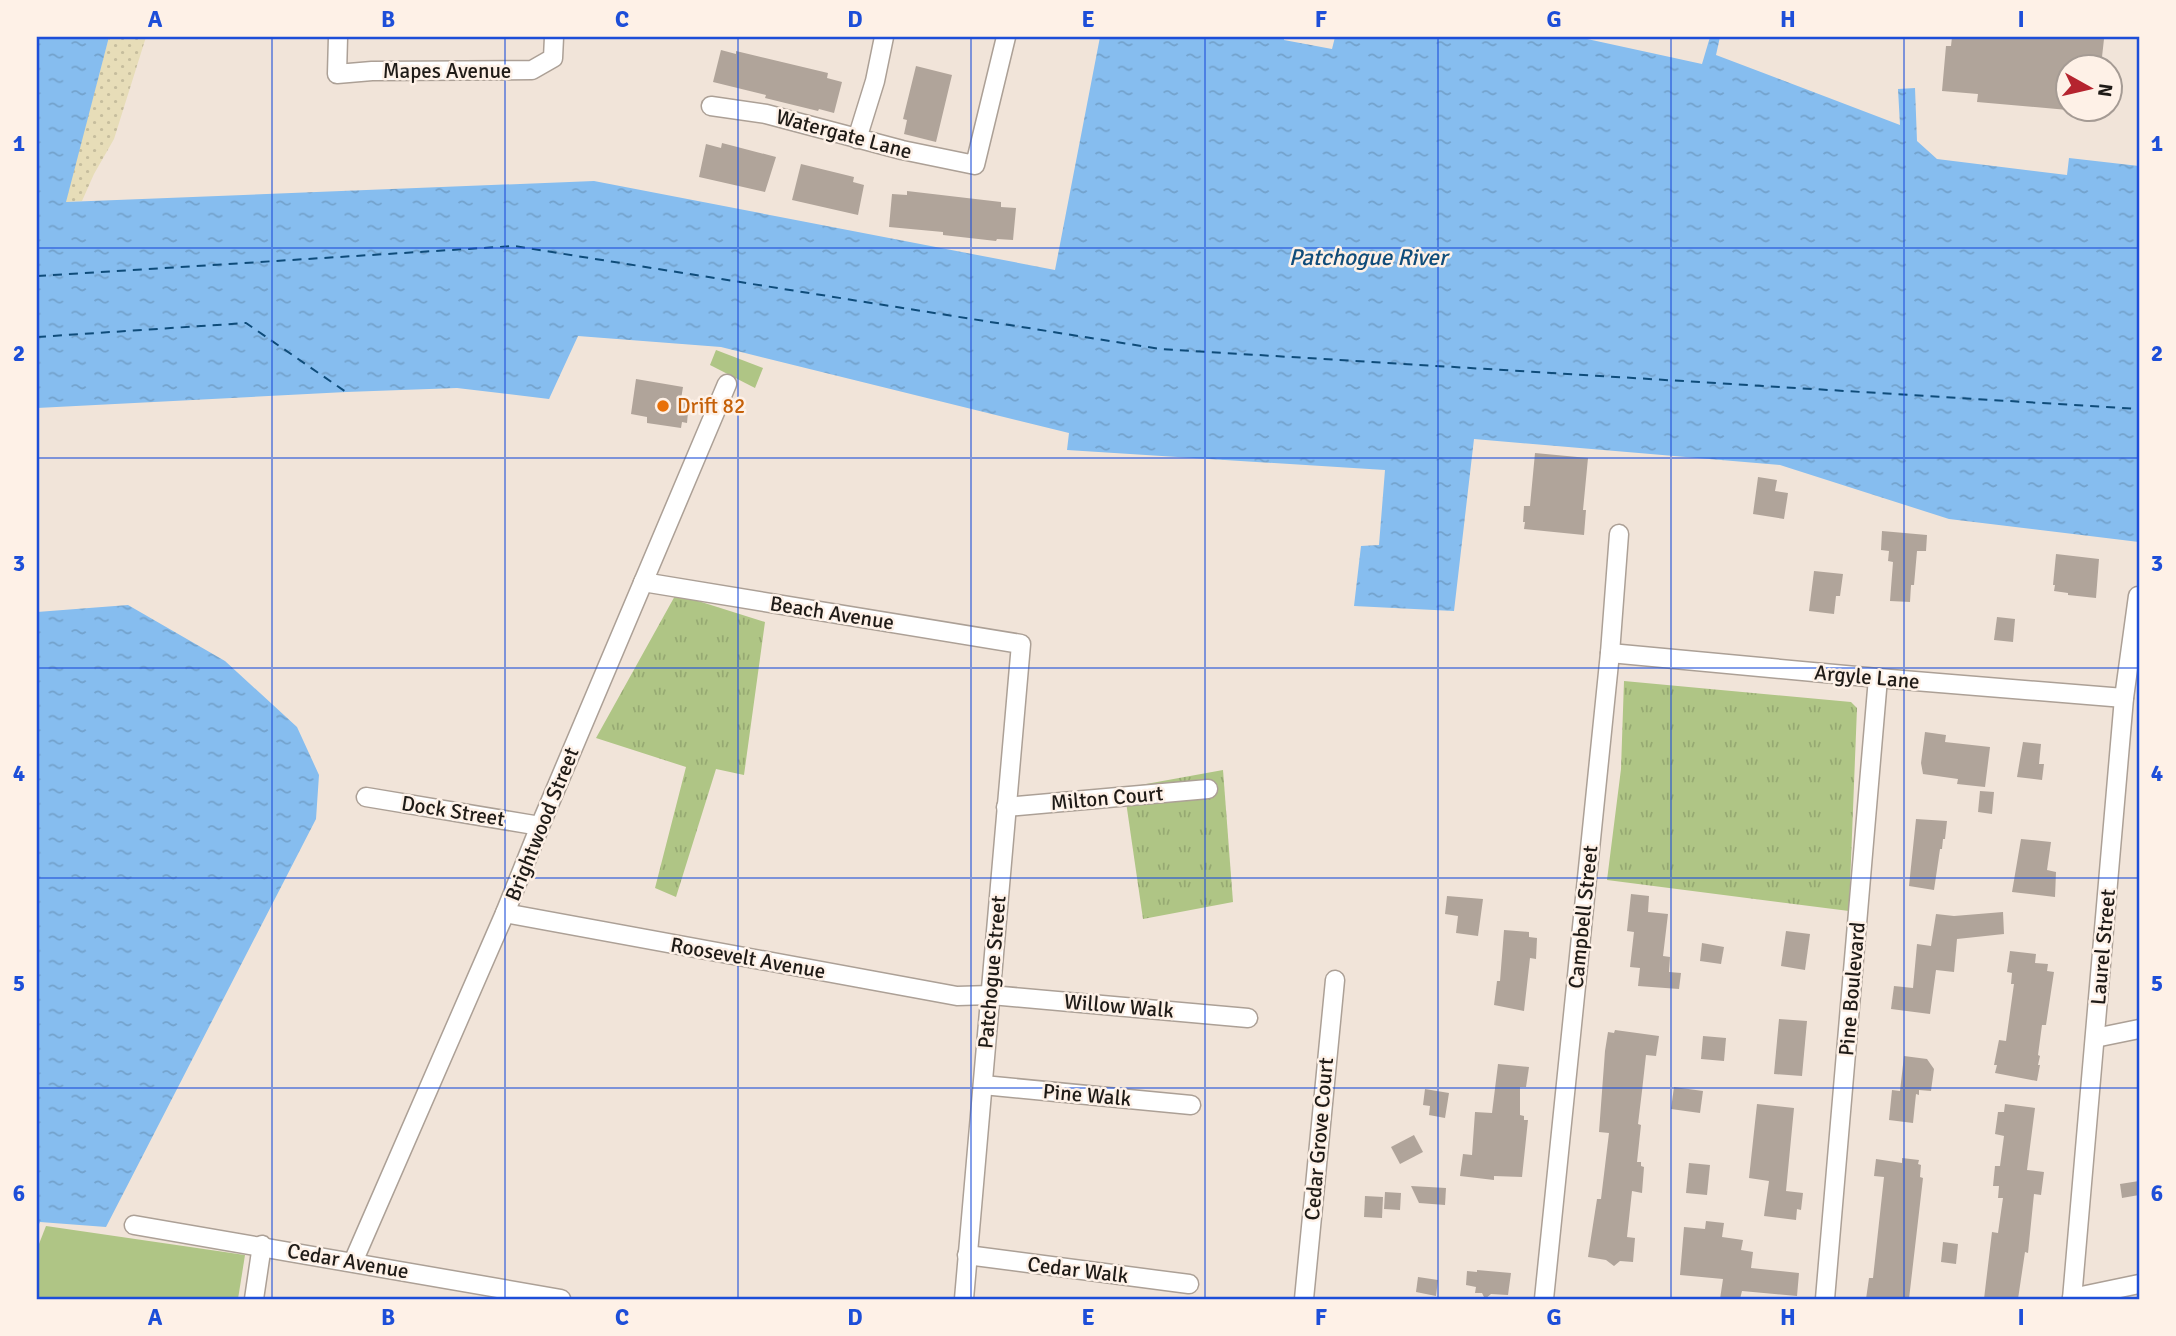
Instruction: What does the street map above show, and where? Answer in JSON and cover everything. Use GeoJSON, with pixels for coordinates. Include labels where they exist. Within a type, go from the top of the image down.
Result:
{"type":"FeatureCollection","features":[{"type":"Feature","properties":{"kind":"street","name":"Mapes Avenue"},"geometry":{"type":"LineString","coordinates":[[338,37],[337,74],[372,71],[532,70],[553,58],[555,37]]}},
{"type":"Feature","properties":{"kind":"street"},"geometry":{"type":"LineString","coordinates":[[857,139],[875,81],[884,37]]}},
{"type":"Feature","properties":{"kind":"street","name":"Watergate Lane"},"geometry":{"type":"LineString","coordinates":[[711,106],[766,114],[857,139],[975,165],[1006,37]]}},
{"type":"Feature","properties":{"kind":"street","name":"Brightwood Street"},"geometry":{"type":"LineString","coordinates":[[353,1262],[505,913],[727,384]]}},
{"type":"Feature","properties":{"kind":"street","name":"Campbell Street"},"geometry":{"type":"LineString","coordinates":[[1544,1299],[1610,653],[1619,534]]}},
{"type":"Feature","properties":{"kind":"street","name":"Beach Avenue"},"geometry":{"type":"LineString","coordinates":[[643,582],[1021,644]]}},
{"type":"Feature","properties":{"kind":"street","name":"Laurel Street"},"geometry":{"type":"LineString","coordinates":[[2072,1299],[2124,698],[2138,596]]}},
{"type":"Feature","properties":{"kind":"street","name":"Patchogue Street"},"geometry":{"type":"LineString","coordinates":[[964,1299],[1021,644]]}},
{"type":"Feature","properties":{"kind":"street","name":"Argyle Lane"},"geometry":{"type":"LineString","coordinates":[[1610,653],[2124,698]]}},
{"type":"Feature","properties":{"kind":"street","name":"Pine Boulevard"},"geometry":{"type":"LineString","coordinates":[[1825,1299],[1878,678]]}},
{"type":"Feature","properties":{"kind":"street","name":"Milton Court"},"geometry":{"type":"LineString","coordinates":[[1006,807],[1208,789]]}},
{"type":"Feature","properties":{"kind":"street","name":"Dock Street"},"geometry":{"type":"LineString","coordinates":[[366,797],[540,826]]}},
{"type":"Feature","properties":{"kind":"street","name":"Roosevelt Avenue"},"geometry":{"type":"LineString","coordinates":[[505,913],[957,996],[991,995]]}},
{"type":"Feature","properties":{"kind":"street","name":"Cedar Grove Court"},"geometry":{"type":"LineString","coordinates":[[1304,1299],[1335,980]]}},
{"type":"Feature","properties":{"kind":"street","name":"Willow Walk"},"geometry":{"type":"LineString","coordinates":[[991,995],[1248,1018]]}},
{"type":"Feature","properties":{"kind":"street"},"geometry":{"type":"LineString","coordinates":[[2095,1038],[2139,1029]]}},
{"type":"Feature","properties":{"kind":"street","name":"Pine Walk"},"geometry":{"type":"LineString","coordinates":[[983,1085],[1191,1104]]}},
{"type":"Feature","properties":{"kind":"street","name":"Cedar Avenue"},"geometry":{"type":"LineString","coordinates":[[134,1225],[262,1245],[561,1299]]}},
{"type":"Feature","properties":{"kind":"street"},"geometry":{"type":"LineString","coordinates":[[254,1299],[262,1245]]}},
{"type":"Feature","properties":{"kind":"street","name":"Cedar Walk"},"geometry":{"type":"LineString","coordinates":[[967,1255],[1189,1284]]}},
{"type":"Feature","properties":{"kind":"street"},"geometry":{"type":"LineString","coordinates":[[2072,1299],[2139,1284]]}},
{"type":"Feature","properties":{"kind":"green space"},"geometry":{"type":"Polygon","coordinates":[[[716,350],[763,368],[755,388],[710,365],[716,350]]]}},
{"type":"Feature","properties":{"kind":"green space"},"geometry":{"type":"Polygon","coordinates":[[[676,594],[765,622],[744,775],[716,769],[676,897],[655,888],[686,767],[596,738],[676,594]]]}},
{"type":"Feature","properties":{"kind":"green space"},"geometry":{"type":"Polygon","coordinates":[[[1624,681],[1851,702],[1857,708],[1849,911],[1607,880],[1621,769],[1624,681]]]}},
{"type":"Feature","properties":{"kind":"green space"},"geometry":{"type":"Polygon","coordinates":[[[1223,770],[1233,902],[1143,919],[1124,788],[1223,770]]]}},
{"type":"Feature","properties":{"kind":"green space"},"geometry":{"type":"Polygon","coordinates":[[[46,1226],[245,1255],[238,1299],[37,1299],[37,1249],[46,1226]]]}},
{"type":"Feature","properties":{"kind":"sand"},"geometry":{"type":"Polygon","coordinates":[[[109,37],[146,37],[114,139],[82,201],[65,202],[109,37]]]}},
{"type":"Feature","properties":{"kind":"water","name":"Patchogue River"},"geometry":{"type":"Polygon","coordinates":[[[37,37],[109,37],[66,202],[594,181],[1055,270],[1100,37],[1284,37],[1284,40],[1332,49],[1335,37],[1578,37],[1702,64],[1710,37],[1720,37],[1716,55],[1900,125],[1898,89],[1915,88],[1917,141],[1937,159],[2067,175],[2069,158],[2139,166],[2139,542],[1949,519],[1780,465],[1474,439],[1454,611],[1354,606],[1361,546],[1379,545],[1385,470],[1067,450],[1069,433],[721,347],[578,336],[549,399],[457,388],[37,408],[37,37]]]}},
{"type":"Feature","properties":{"kind":"water"},"geometry":{"type":"Polygon","coordinates":[[[128,605],[225,661],[297,727],[319,775],[316,819],[106,1227],[40,1222],[37,1228],[37,612],[128,605]]]}},
{"type":"Feature","properties":{"kind":"building"},"geometry":{"type":"Polygon","coordinates":[[[1952,37],[2104,39],[2103,52],[2054,52],[2054,109],[1977,102],[1978,94],[1942,91],[1946,46],[1951,46],[1952,37]]]}},
{"type":"Feature","properties":{"kind":"building"},"geometry":{"type":"Polygon","coordinates":[[[721,50],[736,54],[736,51],[828,73],[827,78],[842,82],[834,113],[765,98],[766,95],[713,82],[721,50]]]}},
{"type":"Feature","properties":{"kind":"building"},"geometry":{"type":"Polygon","coordinates":[[[916,66],[952,75],[936,142],[904,134],[907,120],[903,119],[916,66]]]}},
{"type":"Feature","properties":{"kind":"building"},"geometry":{"type":"Polygon","coordinates":[[[722,143],[776,157],[765,192],[699,177],[706,144],[721,148],[722,143]]]}},
{"type":"Feature","properties":{"kind":"building"},"geometry":{"type":"Polygon","coordinates":[[[801,164],[854,177],[853,182],[864,185],[858,215],[792,200],[801,164]]]}},
{"type":"Feature","properties":{"kind":"building"},"geometry":{"type":"Polygon","coordinates":[[[907,191],[1001,202],[1001,207],[1016,208],[1013,240],[996,241],[889,227],[892,194],[907,195],[907,191]]]}},
{"type":"Feature","properties":{"kind":"building","name":"Drift 82"},"geometry":{"type":"Polygon","coordinates":[[[636,379],[683,387],[681,399],[689,401],[687,423],[682,422],[681,428],[647,423],[647,417],[631,414],[636,379]]]}},
{"type":"Feature","properties":{"kind":"building"},"geometry":{"type":"Polygon","coordinates":[[[1535,453],[1588,458],[1583,510],[1586,510],[1584,535],[1524,529],[1524,506],[1530,506],[1535,453]]]}},
{"type":"Feature","properties":{"kind":"building"},"geometry":{"type":"Polygon","coordinates":[[[1758,477],[1777,480],[1775,491],[1788,493],[1784,519],[1753,514],[1758,477]]]}},
{"type":"Feature","properties":{"kind":"building"},"geometry":{"type":"Polygon","coordinates":[[[1882,531],[1927,535],[1926,551],[1917,551],[1910,602],[1890,601],[1893,562],[1888,561],[1889,551],[1881,550],[1882,531]]]}},
{"type":"Feature","properties":{"kind":"building"},"geometry":{"type":"Polygon","coordinates":[[[2056,554],[2099,559],[2096,598],[2054,591],[2056,554]]]}},
{"type":"Feature","properties":{"kind":"building"},"geometry":{"type":"Polygon","coordinates":[[[1814,571],[1843,574],[1834,614],[1809,611],[1814,571]]]}},
{"type":"Feature","properties":{"kind":"building"},"geometry":{"type":"Polygon","coordinates":[[[1997,617],[2015,619],[2013,642],[1994,640],[1997,617]]]}},
{"type":"Feature","properties":{"kind":"building"},"geometry":{"type":"Polygon","coordinates":[[[1925,732],[1946,735],[1945,742],[1990,747],[1985,787],[1957,784],[1958,779],[1923,774],[1921,763],[1925,732]]]}},
{"type":"Feature","properties":{"kind":"building"},"geometry":{"type":"Polygon","coordinates":[[[2023,742],[2041,744],[2039,764],[2044,764],[2042,780],[2017,777],[2023,742]]]}},
{"type":"Feature","properties":{"kind":"building"},"geometry":{"type":"Polygon","coordinates":[[[1980,791],[1994,792],[1992,814],[1978,812],[1980,791]]]}},
{"type":"Feature","properties":{"kind":"building"},"geometry":{"type":"Polygon","coordinates":[[[1916,819],[1947,821],[1934,890],[1909,886],[1916,819]]]}},
{"type":"Feature","properties":{"kind":"building"},"geometry":{"type":"Polygon","coordinates":[[[2021,839],[2051,842],[2047,870],[2056,872],[2055,897],[2012,892],[2021,839]]]}},
{"type":"Feature","properties":{"kind":"building"},"geometry":{"type":"Polygon","coordinates":[[[1631,894],[1649,896],[1648,912],[1668,914],[1663,956],[1670,957],[1669,972],[1681,973],[1679,989],[1638,986],[1640,968],[1630,967],[1634,932],[1627,931],[1631,894]]]}},
{"type":"Feature","properties":{"kind":"building"},"geometry":{"type":"Polygon","coordinates":[[[1447,896],[1483,899],[1478,936],[1456,933],[1458,916],[1445,914],[1447,896]]]}},
{"type":"Feature","properties":{"kind":"building"},"geometry":{"type":"Polygon","coordinates":[[[2003,912],[2004,934],[1957,939],[1954,972],[1936,970],[1930,1014],[1891,1009],[1894,986],[1913,988],[1917,944],[1931,946],[1936,914],[1954,916],[2003,912]]]}},
{"type":"Feature","properties":{"kind":"building"},"geometry":{"type":"Polygon","coordinates":[[[1504,930],[1529,932],[1529,937],[1537,938],[1536,959],[1530,958],[1524,1011],[1494,1005],[1497,981],[1500,981],[1504,930]]]}},
{"type":"Feature","properties":{"kind":"building"},"geometry":{"type":"Polygon","coordinates":[[[1786,931],[1810,934],[1805,970],[1781,966],[1786,931]]]}},
{"type":"Feature","properties":{"kind":"building"},"geometry":{"type":"Polygon","coordinates":[[[1702,943],[1724,947],[1721,964],[1700,961],[1702,943]]]}},
{"type":"Feature","properties":{"kind":"building"},"geometry":{"type":"Polygon","coordinates":[[[2010,951],[2036,954],[2035,963],[2048,964],[2047,971],[2054,972],[2046,1025],[2042,1025],[2037,1081],[1995,1073],[1999,1040],[2006,1041],[2014,984],[2011,984],[2012,973],[2007,972],[2010,951]]]}},
{"type":"Feature","properties":{"kind":"building"},"geometry":{"type":"Polygon","coordinates":[[[1779,1019],[1807,1021],[1802,1076],[1774,1074],[1779,1019]]]}},
{"type":"Feature","properties":{"kind":"building"},"geometry":{"type":"Polygon","coordinates":[[[1615,1030],[1659,1036],[1656,1056],[1646,1055],[1638,1124],[1641,1125],[1637,1162],[1641,1162],[1644,1167],[1642,1193],[1632,1191],[1627,1237],[1635,1238],[1633,1262],[1620,1261],[1614,1266],[1606,1260],[1588,1257],[1597,1199],[1601,1199],[1609,1133],[1599,1132],[1605,1051],[1608,1032],[1614,1033],[1615,1030]]]}},
{"type":"Feature","properties":{"kind":"building"},"geometry":{"type":"Polygon","coordinates":[[[1703,1036],[1726,1038],[1724,1061],[1701,1059],[1703,1036]]]}},
{"type":"Feature","properties":{"kind":"building"},"geometry":{"type":"Polygon","coordinates":[[[1904,1056],[1927,1059],[1934,1069],[1931,1091],[1919,1090],[1919,1095],[1916,1094],[1913,1123],[1889,1120],[1892,1090],[1900,1091],[1904,1056]]]}},
{"type":"Feature","properties":{"kind":"building"},"geometry":{"type":"Polygon","coordinates":[[[1498,1064],[1529,1067],[1526,1087],[1520,1087],[1520,1115],[1524,1116],[1524,1120],[1528,1120],[1522,1177],[1494,1176],[1494,1180],[1460,1176],[1463,1154],[1472,1155],[1475,1112],[1492,1113],[1498,1064]]]}},
{"type":"Feature","properties":{"kind":"building"},"geometry":{"type":"Polygon","coordinates":[[[1674,1087],[1703,1091],[1700,1113],[1671,1109],[1674,1087]]]}},
{"type":"Feature","properties":{"kind":"building"},"geometry":{"type":"Polygon","coordinates":[[[1425,1089],[1449,1093],[1445,1118],[1429,1115],[1430,1106],[1423,1105],[1425,1089]]]}},
{"type":"Feature","properties":{"kind":"building"},"geometry":{"type":"Polygon","coordinates":[[[1757,1104],[1794,1108],[1786,1191],[1803,1193],[1801,1210],[1797,1209],[1796,1220],[1764,1216],[1769,1181],[1749,1178],[1757,1104]]]}},
{"type":"Feature","properties":{"kind":"building"},"geometry":{"type":"Polygon","coordinates":[[[2005,1104],[2035,1108],[2027,1170],[2044,1172],[2041,1195],[2034,1194],[2028,1253],[2025,1252],[2018,1299],[1984,1299],[1992,1232],[1998,1233],[2003,1198],[1998,1198],[1999,1186],[1993,1186],[1995,1166],[2000,1166],[2004,1136],[1995,1134],[1998,1112],[2004,1112],[2005,1104]]]}},
{"type":"Feature","properties":{"kind":"building"},"geometry":{"type":"Polygon","coordinates":[[[1414,1135],[1423,1152],[1400,1164],[1391,1147],[1414,1135]]]}},
{"type":"Feature","properties":{"kind":"building"},"geometry":{"type":"Polygon","coordinates":[[[1902,1158],[1919,1160],[1920,1177],[1923,1178],[1909,1299],[1866,1299],[1869,1278],[1873,1278],[1884,1177],[1874,1176],[1876,1159],[1902,1163],[1902,1158]]]}},
{"type":"Feature","properties":{"kind":"building"},"geometry":{"type":"Polygon","coordinates":[[[1689,1163],[1710,1165],[1707,1195],[1686,1193],[1689,1163]]]}},
{"type":"Feature","properties":{"kind":"building"},"geometry":{"type":"Polygon","coordinates":[[[2139,1181],[2139,1195],[2122,1198],[2120,1184],[2139,1181]]]}},
{"type":"Feature","properties":{"kind":"building"},"geometry":{"type":"Polygon","coordinates":[[[1411,1186],[1446,1188],[1445,1205],[1419,1203],[1411,1186]]]}},
{"type":"Feature","properties":{"kind":"building"},"geometry":{"type":"Polygon","coordinates":[[[1385,1192],[1401,1193],[1400,1210],[1384,1209],[1385,1192]]]}},
{"type":"Feature","properties":{"kind":"building"},"geometry":{"type":"Polygon","coordinates":[[[1365,1196],[1383,1197],[1382,1218],[1364,1217],[1365,1196]]]}},
{"type":"Feature","properties":{"kind":"building"},"geometry":{"type":"Polygon","coordinates":[[[1706,1221],[1724,1223],[1722,1237],[1743,1240],[1741,1250],[1753,1252],[1751,1268],[1799,1273],[1797,1296],[1742,1291],[1740,1299],[1720,1299],[1723,1279],[1680,1275],[1684,1227],[1705,1229],[1706,1221]]]}},
{"type":"Feature","properties":{"kind":"building"},"geometry":{"type":"Polygon","coordinates":[[[1943,1242],[1958,1244],[1956,1264],[1941,1262],[1943,1242]]]}},
{"type":"Feature","properties":{"kind":"building"},"geometry":{"type":"Polygon","coordinates":[[[1467,1271],[1511,1273],[1508,1295],[1491,1294],[1485,1299],[1482,1293],[1475,1293],[1476,1287],[1466,1285],[1467,1271]]]}},
{"type":"Feature","properties":{"kind":"building"},"geometry":{"type":"Polygon","coordinates":[[[1418,1277],[1438,1280],[1436,1296],[1416,1292],[1418,1277]]]}},
{"type":"Feature","properties":{"kind":"ferry route"},"geometry":{"type":"LineString","coordinates":[[37,276],[514,246],[1160,349],[2139,409]]}},
{"type":"Feature","properties":{"kind":"ferry route"},"geometry":{"type":"LineString","coordinates":[[37,337],[246,323],[346,392]]}},
{"type":"Feature","properties":{"kind":"place","name":"Drift 82"},"geometry":{"type":"Point","coordinates":[663,406]}}]}
